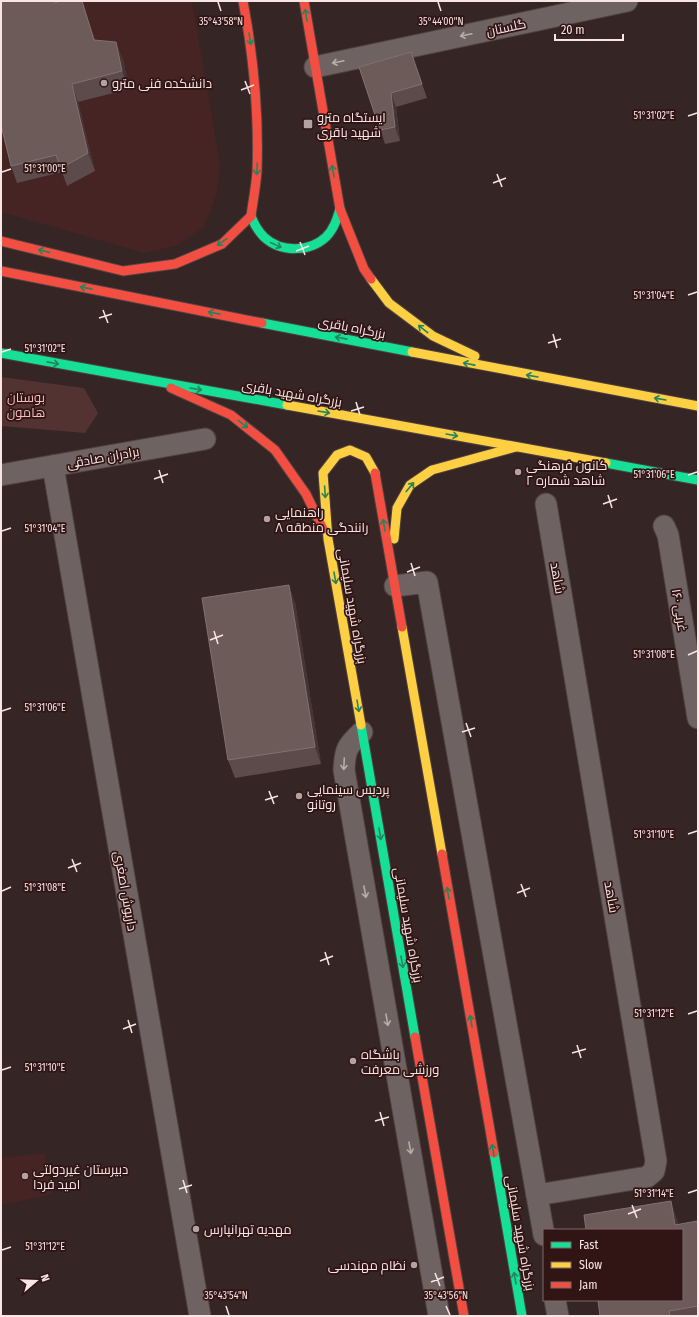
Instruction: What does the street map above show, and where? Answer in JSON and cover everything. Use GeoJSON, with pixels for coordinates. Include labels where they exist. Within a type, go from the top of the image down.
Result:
{"type":"FeatureCollection","features":[{"type":"Feature","properties":{"kind":"main road"},"geometry":{"type":"LineString","coordinates":[[243,1],[251,44],[258,100],[257,172],[251,216],[258,230],[269,242],[283,248],[298,249],[314,246],[326,237],[336,224],[340,210]]}},
{"type":"Feature","properties":{"kind":"main road"},"geometry":{"type":"LineString","coordinates":[[304,1],[340,210],[364,269],[389,303],[432,336],[507,371]]}},
{"type":"Feature","properties":{"kind":"main road"},"geometry":{"type":"LineString","coordinates":[[1,241],[123,271],[176,264],[222,244],[251,216]]}},
{"type":"Feature","properties":{"kind":"main road","name":"بزرگراه باقری"},"geometry":{"type":"LineString","coordinates":[[1,271],[507,371],[698,406]]}},
{"type":"Feature","properties":{"kind":"main road"},"geometry":{"type":"LineString","coordinates":[[1,353],[158,382],[231,415],[275,450],[306,494],[328,539]]}},
{"type":"Feature","properties":{"kind":"main road","name":"بزرگراه شهید باقری"},"geometry":{"type":"LineString","coordinates":[[158,382],[516,446]]}},
{"type":"Feature","properties":{"kind":"main road"},"geometry":{"type":"LineString","coordinates":[[391,564],[397,508],[410,485],[432,470],[516,446],[698,480]]}},
{"type":"Feature","properties":{"kind":"main road","name":"بزرگراه شهید سلیمانی"},"geometry":{"type":"LineString","coordinates":[[464,1316],[328,539],[324,474],[337,455],[350,450],[366,457],[375,471],[522,1316]]}},
{"type":"Feature","properties":{"kind":"street","name":"گلستان"},"geometry":{"type":"LineString","coordinates":[[315,67],[627,1]]}},
{"type":"Feature","properties":{"kind":"street","name":"برادران صادقی"},"geometry":{"type":"LineString","coordinates":[[1,475],[205,439]]}},
{"type":"Feature","properties":{"kind":"street","name":"داریوش اصغری"},"geometry":{"type":"LineString","coordinates":[[53,466],[200,1316]]}},
{"type":"Feature","properties":{"kind":"street","name":"شاهد"},"geometry":{"type":"LineString","coordinates":[[537,1195],[647,1177],[654,1171],[656,1161],[546,504]]}},
{"type":"Feature","properties":{"kind":"street","name":"۱۶۰ غربی"},"geometry":{"type":"LineString","coordinates":[[664,526],[668,535],[698,718]]}},
{"type":"Feature","properties":{"kind":"street"},"geometry":{"type":"LineString","coordinates":[[395,586],[427,582],[543,1229]]}},
{"type":"Feature","properties":{"kind":"street"},"geometry":{"type":"LineString","coordinates":[[362,732],[350,743],[345,755],[344,770],[439,1316]]}},
{"type":"Feature","properties":{"kind":"street"},"geometry":{"type":"LineString","coordinates":[[555,1301],[558,1316]]}},
{"type":"Feature","properties":{"kind":"shaded area","name":"دانشکده فنی مترو"},"geometry":{"type":"Polygon","coordinates":[[[1,1],[192,1],[220,164],[217,193],[204,227],[176,246],[144,253],[1,212],[1,1]]]}},
{"type":"Feature","properties":{"kind":"shaded area","name":"دبیرستان غیردولتی امید فردا"},"geometry":{"type":"Polygon","coordinates":[[[44,1153],[53,1194],[1,1205],[1,1158],[44,1153]]]}},
{"type":"Feature","properties":{"kind":"green space","name":"بوستان هامون"},"geometry":{"type":"Polygon","coordinates":[[[1,377],[84,388],[98,413],[85,433],[1,426],[1,377]]]}},
{"type":"Feature","properties":{"kind":"building"},"geometry":{"type":"Polygon","coordinates":[[[1,1],[54,1],[55,3],[60,1],[82,1],[94,40],[116,42],[122,71],[72,84],[88,153],[61,168],[56,155],[11,166],[1,125],[1,1]]]}},
{"type":"Feature","properties":{"kind":"building"},"geometry":{"type":"Polygon","coordinates":[[[411,52],[422,84],[391,93],[395,127],[380,130],[359,67],[411,52]]]}},
{"type":"Feature","properties":{"kind":"building"},"geometry":{"type":"Polygon","coordinates":[[[289,585],[315,747],[228,760],[202,598],[289,585]]]}},
{"type":"Feature","properties":{"kind":"building"},"geometry":{"type":"Polygon","coordinates":[[[671,1201],[675,1225],[697,1221],[698,1306],[669,1311],[670,1316],[600,1316],[598,1301],[683,1301],[683,1229],[586,1229],[584,1215],[671,1201]]]}},
{"type":"Feature","properties":{"kind":"traffic: fast"},"geometry":{"type":"LineString","coordinates":[[251,216],[255,225],[264,237],[279,246],[295,249],[312,246],[326,237],[333,227],[340,209]]}},
{"type":"Feature","properties":{"kind":"traffic: fast"},"geometry":{"type":"LineString","coordinates":[[262,323],[412,352]]}},
{"type":"Feature","properties":{"kind":"traffic: fast"},"geometry":{"type":"LineString","coordinates":[[1,353],[287,405]]}},
{"type":"Feature","properties":{"kind":"traffic: fast"},"geometry":{"type":"LineString","coordinates":[[606,463],[698,480]]}},
{"type":"Feature","properties":{"kind":"traffic: fast"},"geometry":{"type":"LineString","coordinates":[[361,725],[415,1037]]}},
{"type":"Feature","properties":{"kind":"traffic: fast"},"geometry":{"type":"LineString","coordinates":[[494,1153],[522,1316]]}},
{"type":"Feature","properties":{"kind":"traffic: slow"},"geometry":{"type":"LineString","coordinates":[[371,279],[389,303],[433,336],[475,356]]}},
{"type":"Feature","properties":{"kind":"traffic: slow"},"geometry":{"type":"LineString","coordinates":[[412,352],[698,406]]}},
{"type":"Feature","properties":{"kind":"traffic: slow"},"geometry":{"type":"LineString","coordinates":[[287,405],[606,463]]}},
{"type":"Feature","properties":{"kind":"traffic: slow"},"geometry":{"type":"LineString","coordinates":[[394,539],[397,508],[410,485],[432,470],[516,447]]}},
{"type":"Feature","properties":{"kind":"traffic: slow"},"geometry":{"type":"LineString","coordinates":[[361,725],[328,539],[323,473],[337,455],[350,450],[366,457],[375,473]]}},
{"type":"Feature","properties":{"kind":"traffic: slow"},"geometry":{"type":"LineString","coordinates":[[402,627],[442,854]]}},
{"type":"Feature","properties":{"kind":"traffic: jam"},"geometry":{"type":"LineString","coordinates":[[243,1],[253,65],[257,128],[257,171],[251,216]]}},
{"type":"Feature","properties":{"kind":"traffic: jam"},"geometry":{"type":"LineString","coordinates":[[304,1],[340,209],[364,269],[371,279]]}},
{"type":"Feature","properties":{"kind":"traffic: jam"},"geometry":{"type":"LineString","coordinates":[[1,241],[123,271],[175,264],[222,244],[251,216]]}},
{"type":"Feature","properties":{"kind":"traffic: jam"},"geometry":{"type":"LineString","coordinates":[[1,271],[262,323]]}},
{"type":"Feature","properties":{"kind":"traffic: jam"},"geometry":{"type":"LineString","coordinates":[[171,388],[231,415],[275,450],[306,494],[323,529]]}},
{"type":"Feature","properties":{"kind":"traffic: jam"},"geometry":{"type":"LineString","coordinates":[[375,473],[402,627]]}},
{"type":"Feature","properties":{"kind":"traffic: jam"},"geometry":{"type":"LineString","coordinates":[[442,854],[494,1153]]}},
{"type":"Feature","properties":{"kind":"traffic: jam"},"geometry":{"type":"LineString","coordinates":[[415,1037],[464,1316]]}},
{"type":"Feature","properties":{"kind":"place","name":"دانشکده فنی مترو"},"geometry":{"type":"Point","coordinates":[104,83]}},
{"type":"Feature","properties":{"kind":"place","name":"ایستگاه مترو شهید باقری"},"geometry":{"type":"Point","coordinates":[308,124]}},
{"type":"Feature","properties":{"kind":"place","name":"کانون فرهنگی شاهد شماره ۲"},"geometry":{"type":"Point","coordinates":[518,472]}},
{"type":"Feature","properties":{"kind":"place","name":"راهنمایی رانندگی منطقه ۸"},"geometry":{"type":"Point","coordinates":[267,519]}},
{"type":"Feature","properties":{"kind":"place","name":"پردیس سینمایی روتانو"},"geometry":{"type":"Point","coordinates":[299,796]}},
{"type":"Feature","properties":{"kind":"place","name":"باشگاه ورزشی معرفت"},"geometry":{"type":"Point","coordinates":[353,1061]}},
{"type":"Feature","properties":{"kind":"place","name":"دبیرستان غیردولتی امید فردا"},"geometry":{"type":"Point","coordinates":[25,1176]}},
{"type":"Feature","properties":{"kind":"place","name":"مهدیه تهرانپارس"},"geometry":{"type":"Point","coordinates":[196,1229]}},
{"type":"Feature","properties":{"kind":"place","name":"نظام مهندسی"},"geometry":{"type":"Point","coordinates":[414,1265]}}]}
